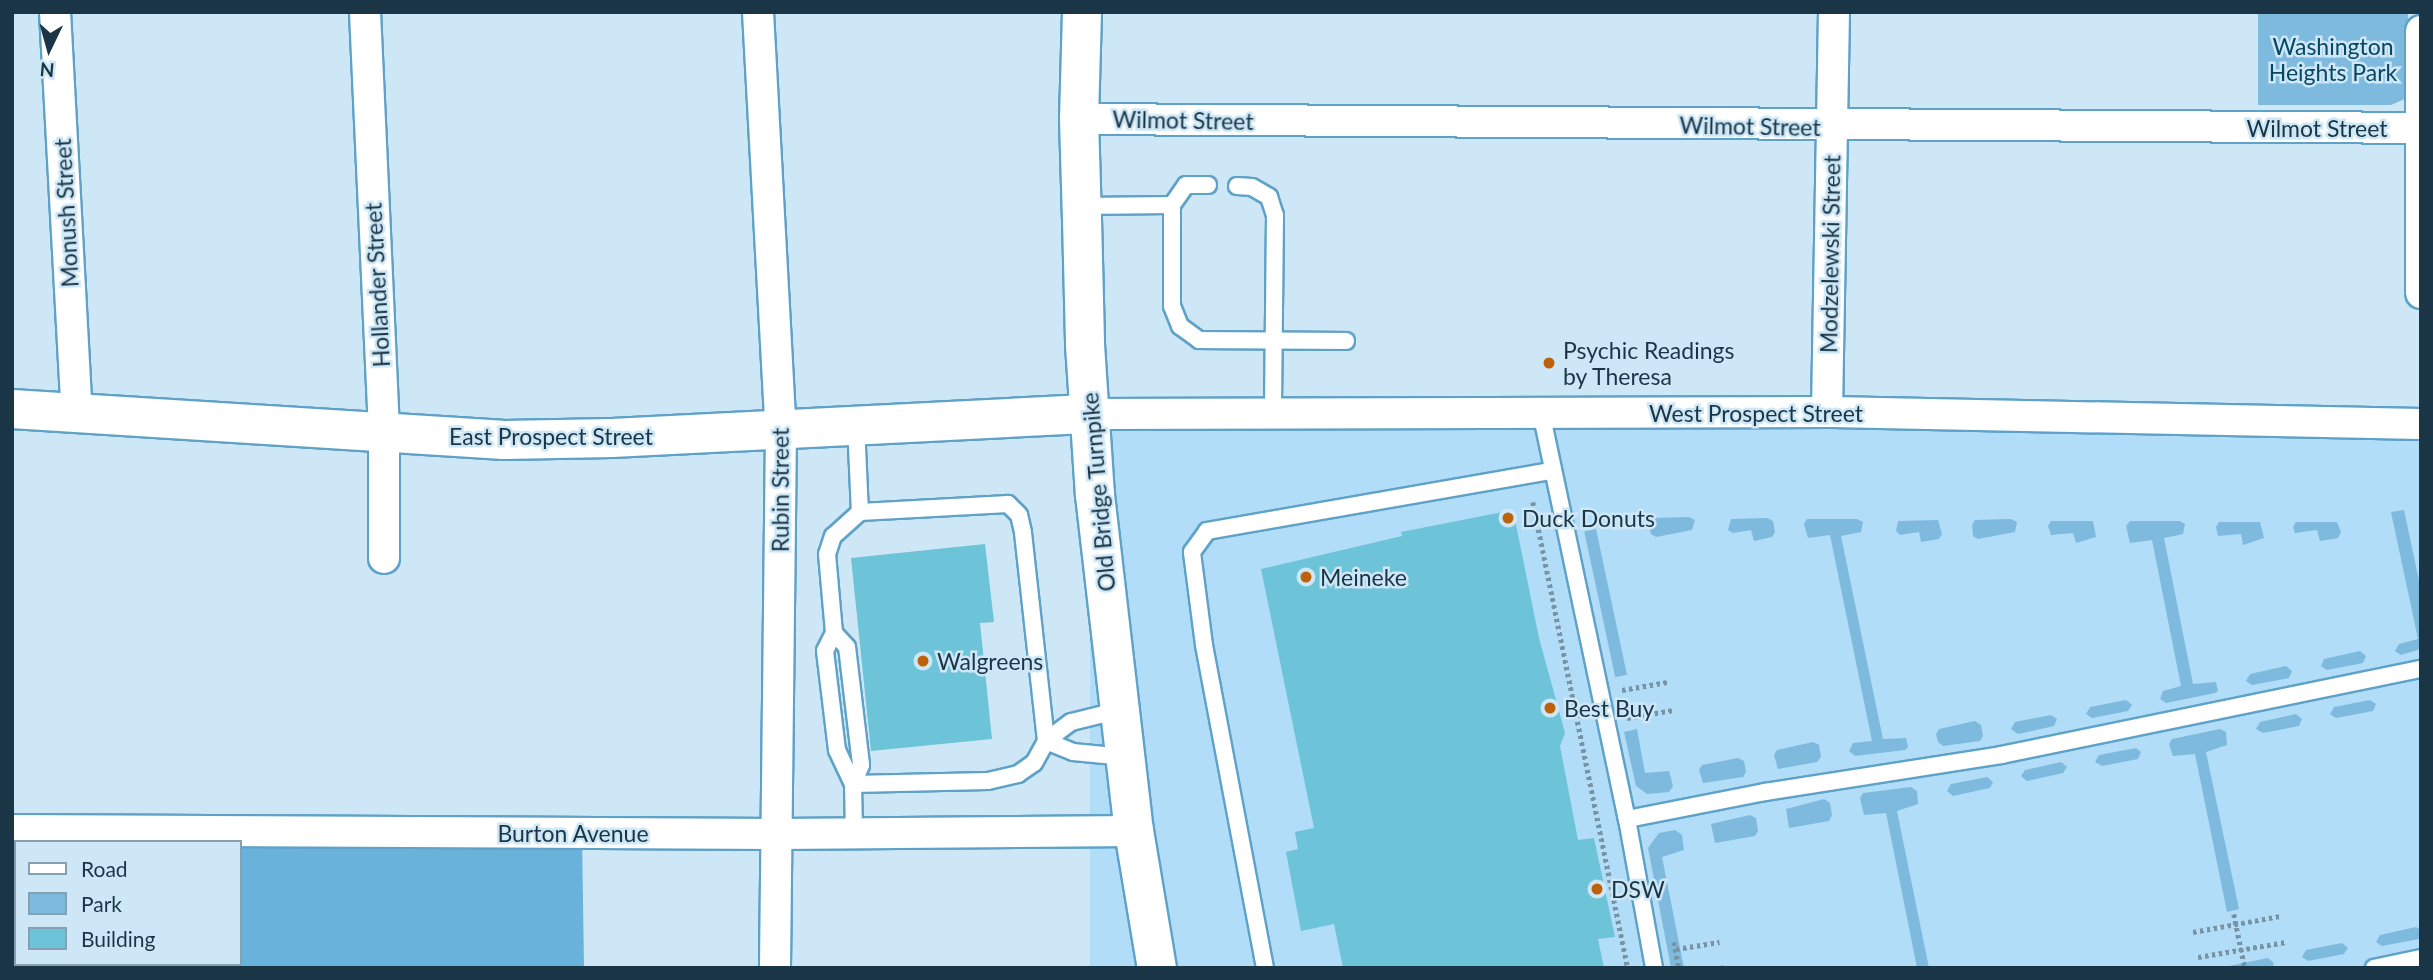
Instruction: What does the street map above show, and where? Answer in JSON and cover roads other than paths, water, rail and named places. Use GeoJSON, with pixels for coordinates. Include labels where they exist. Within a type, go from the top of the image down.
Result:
{"type":"FeatureCollection","features":[{"type":"Feature","properties":{"kind":"street","name":"Monush Street"},"geometry":{"type":"LineString","coordinates":[[55,12],[77,414]]}},
{"type":"Feature","properties":{"kind":"street","name":"Hollander Street"},"geometry":{"type":"LineString","coordinates":[[365,12],[384,434],[384,558]]}},
{"type":"Feature","properties":{"kind":"street","name":"Rubin Street"},"geometry":{"type":"LineString","coordinates":[[758,12],[781,430],[775,968]]}},
{"type":"Feature","properties":{"kind":"street","name":"Old Bridge Turnpike"},"geometry":{"type":"LineString","coordinates":[[1082,12],[1079,119],[1090,414],[1096,495],[1134,831],[1157,968]]}},
{"type":"Feature","properties":{"kind":"street","name":"Modzelewski Street"},"geometry":{"type":"LineString","coordinates":[[1827,412],[1834,12]]}},
{"type":"Feature","properties":{"kind":"street"},"geometry":{"type":"LineString","coordinates":[[2421,32],[2421,293]]}},
{"type":"Feature","properties":{"kind":"street","name":"Wilmot Street"},"geometry":{"type":"LineString","coordinates":[[1079,119],[2420,128]]}},
{"type":"Feature","properties":{"kind":"street","name":"East Prospect Street"},"geometry":{"type":"LineString","coordinates":[[12,409],[504,440],[781,430],[1090,414]]}},
{"type":"Feature","properties":{"kind":"street","name":"West Prospect Street"},"geometry":{"type":"LineString","coordinates":[[1090,414],[1827,412],[2421,424]]}},
{"type":"Feature","properties":{"kind":"street","name":"Burton Avenue"},"geometry":{"type":"LineString","coordinates":[[12,830],[778,834],[1134,831]]}},
{"type":"Feature","properties":{"kind":"lane"},"geometry":{"type":"LineString","coordinates":[[1208,185],[1186,185],[1172,205],[1172,306],[1180,326],[1199,340],[1346,341]]}},
{"type":"Feature","properties":{"kind":"lane"},"geometry":{"type":"LineString","coordinates":[[1237,186],[1252,187],[1269,197],[1275,215],[1273,412]]}},
{"type":"Feature","properties":{"kind":"lane"},"geometry":{"type":"LineString","coordinates":[[1082,206],[1172,205]]}},
{"type":"Feature","properties":{"kind":"lane"},"geometry":{"type":"LineString","coordinates":[[1541,412],[1627,819],[1654,968]]}},
{"type":"Feature","properties":{"kind":"lane"},"geometry":{"type":"LineString","coordinates":[[856,425],[859,512]]}},
{"type":"Feature","properties":{"kind":"lane"},"geometry":{"type":"LineString","coordinates":[[1265,968],[1204,645],[1192,552],[1207,531],[1552,471]]}},
{"type":"Feature","properties":{"kind":"lane"},"geometry":{"type":"LineString","coordinates":[[854,833],[853,785],[837,750],[825,651],[834,633],[827,554],[833,536],[859,512],[988,503],[1008,505],[1019,515],[1046,741]]}},
{"type":"Feature","properties":{"kind":"lane"},"geometry":{"type":"LineString","coordinates":[[1627,819],[1778,790],[2001,755],[2421,669]]}},
{"type":"Feature","properties":{"kind":"lane"},"geometry":{"type":"LineString","coordinates":[[853,785],[998,779],[1018,774],[1034,763],[1046,741],[1071,722],[1120,710]]}},
{"type":"Feature","properties":{"kind":"lane"},"geometry":{"type":"LineString","coordinates":[[1046,741],[1073,752],[1125,757]]}},
{"type":"Feature","properties":{"kind":"lane"},"geometry":{"type":"LineString","coordinates":[[2374,968],[2421,958]]}},
{"type":"Feature","properties":{"kind":"place","name":"Psychic Readings by Theresa"},"geometry":{"type":"Point","coordinates":[1549,363]}},
{"type":"Feature","properties":{"kind":"place","name":"Duck Donuts"},"geometry":{"type":"Point","coordinates":[1508,518]}},
{"type":"Feature","properties":{"kind":"place","name":"Meineke"},"geometry":{"type":"Point","coordinates":[1306,577]}},
{"type":"Feature","properties":{"kind":"place","name":"Walgreens"},"geometry":{"type":"Point","coordinates":[923,661]}},
{"type":"Feature","properties":{"kind":"place","name":"Best Buy"},"geometry":{"type":"Point","coordinates":[1550,708]}},
{"type":"Feature","properties":{"kind":"place","name":"DSW"},"geometry":{"type":"Point","coordinates":[1597,889]}},
{"type":"Feature","properties":{"kind":"park label","name":"Washington Heights Park"},"geometry":{"type":"Point","coordinates":[2333,59]}}]}
